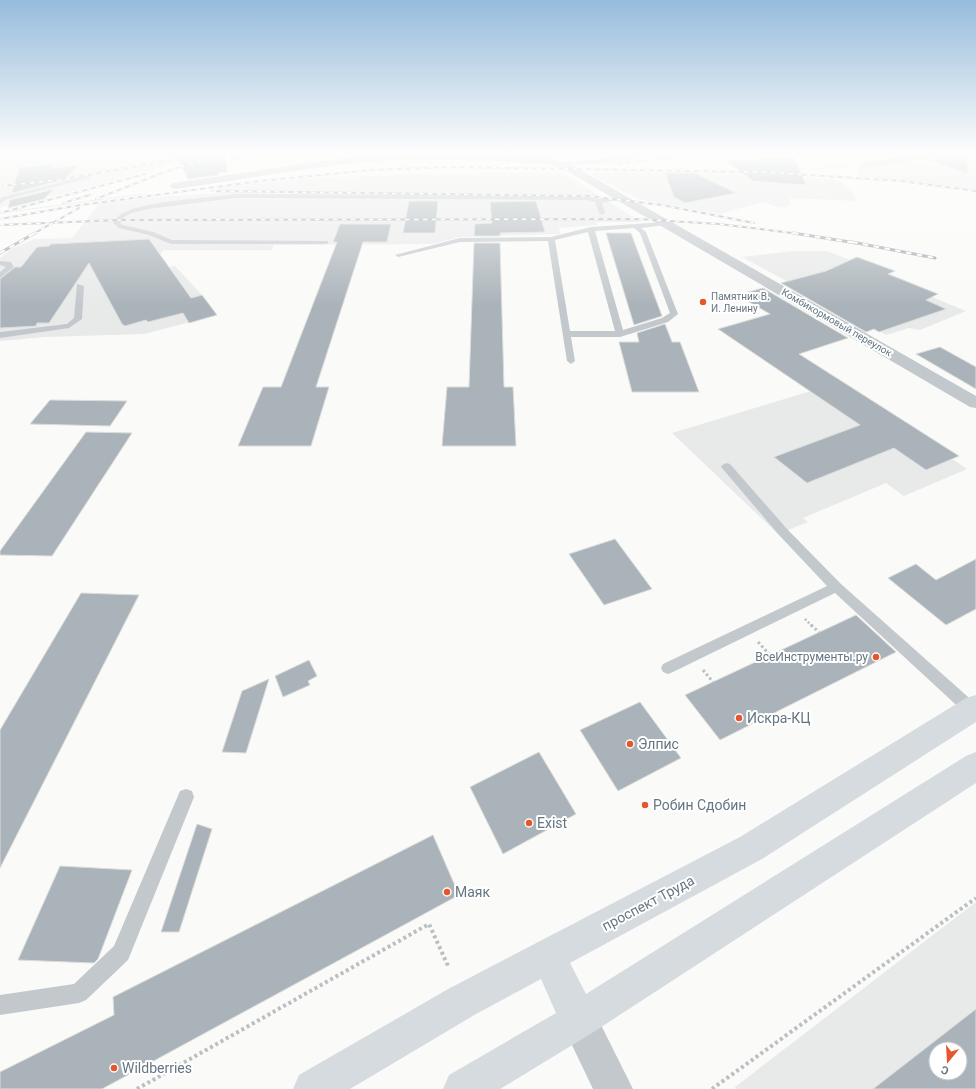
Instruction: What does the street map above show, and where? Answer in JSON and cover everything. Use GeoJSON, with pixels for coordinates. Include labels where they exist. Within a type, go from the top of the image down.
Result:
{"type":"FeatureCollection","features":[{"type":"Feature","properties":{"kind":"main road","name":"проспект Труда"},"geometry":{"type":"LineString","coordinates":[[313,1089],[462,1001],[751,848],[974,708]]}},
{"type":"Feature","properties":{"kind":"main road"},"geometry":{"type":"LineString","coordinates":[[463,1089],[579,1020],[976,766]]}},
{"type":"Feature","properties":{"kind":"main road"},"geometry":{"type":"LineString","coordinates":[[548,956],[579,1020]]}},
{"type":"Feature","properties":{"kind":"street","name":"Комбикормовый переулок"},"geometry":{"type":"LineString","coordinates":[[631,205],[976,403]]}},
{"type":"Feature","properties":{"kind":"street"},"geometry":{"type":"LineString","coordinates":[[579,1020],[613,1089]]}},
{"type":"Feature","properties":{"kind":"lane"},"geometry":{"type":"LineString","coordinates":[[172,205],[130,212],[122,216],[116,223],[121,227],[151,233],[171,242],[326,242]]}},
{"type":"Feature","properties":{"kind":"lane"},"geometry":{"type":"LineString","coordinates":[[599,205],[602,213]]}},
{"type":"Feature","properties":{"kind":"lane"},"geometry":{"type":"LineString","coordinates":[[398,255],[460,240],[552,239],[591,229],[664,224]]}},
{"type":"Feature","properties":{"kind":"lane"},"geometry":{"type":"LineString","coordinates":[[566,334],[620,334],[665,320],[674,314],[643,232],[635,226]]}},
{"type":"Feature","properties":{"kind":"lane"},"geometry":{"type":"LineString","coordinates":[[591,229],[620,334]]}},
{"type":"Feature","properties":{"kind":"lane"},"geometry":{"type":"LineString","coordinates":[[552,239],[571,362]]}},
{"type":"Feature","properties":{"kind":"lane"},"geometry":{"type":"LineString","coordinates":[[0,263],[8,264],[10,267],[0,276]]}},
{"type":"Feature","properties":{"kind":"lane"},"geometry":{"type":"LineString","coordinates":[[0,335],[68,326],[78,319],[80,286]]}},
{"type":"Feature","properties":{"kind":"lane"},"geometry":{"type":"LineString","coordinates":[[726,466],[783,532],[836,587],[974,708]]}},
{"type":"Feature","properties":{"kind":"lane"},"geometry":{"type":"LineString","coordinates":[[668,668],[836,587]]}},
{"type":"Feature","properties":{"kind":"lane"},"geometry":{"type":"LineString","coordinates":[[0,1006],[79,992],[121,953],[186,797]]}},
{"type":"Feature","properties":{"kind":"path"},"geometry":{"type":"LineString","coordinates":[[8,212],[59,205]]}},
{"type":"Feature","properties":{"kind":"path"},"geometry":{"type":"LineString","coordinates":[[712,1089],[976,898]]}},
{"type":"Feature","properties":{"kind":"path"},"geometry":{"type":"LineString","coordinates":[[137,1089],[429,924],[449,968]]}},
{"type":"Feature","properties":{"kind":"shaded area"},"geometry":{"type":"Polygon","coordinates":[[[0,205],[19,205],[14,206],[0,207],[0,205]]]}},
{"type":"Feature","properties":{"kind":"shaded area"},"geometry":{"type":"Polygon","coordinates":[[[98,205],[614,205],[641,222],[596,222],[597,225],[559,228],[560,234],[460,237],[433,244],[274,245],[272,250],[163,250],[160,255],[169,267],[175,266],[202,295],[217,315],[144,334],[45,337],[0,341],[0,258],[11,249],[34,239],[72,238],[98,205]]]}},
{"type":"Feature","properties":{"kind":"shaded area"},"geometry":{"type":"Polygon","coordinates":[[[669,205],[753,205],[719,214],[669,205]]]}},
{"type":"Feature","properties":{"kind":"shaded area"},"geometry":{"type":"Polygon","coordinates":[[[771,205],[791,205],[791,205],[781,208],[771,205]]]}},
{"type":"Feature","properties":{"kind":"shaded area"},"geometry":{"type":"Polygon","coordinates":[[[793,251],[827,251],[850,260],[857,257],[895,271],[889,274],[938,294],[932,297],[966,311],[920,330],[909,328],[886,335],[742,257],[793,251]]]}},
{"type":"Feature","properties":{"kind":"shaded area"},"geometry":{"type":"Polygon","coordinates":[[[811,391],[857,391],[959,456],[952,459],[967,469],[904,496],[886,483],[803,518],[808,522],[778,534],[672,433],[811,391]]]}},
{"type":"Feature","properties":{"kind":"shaded area"},"geometry":{"type":"Polygon","coordinates":[[[976,902],[976,1089],[736,1089],[735,1087],[976,902]]]}},
{"type":"Feature","properties":{"kind":"building"},"geometry":{"type":"Polygon","coordinates":[[[9,205],[21,205],[8,208],[9,205]]]}},
{"type":"Feature","properties":{"kind":"building"},"geometry":{"type":"Polygon","coordinates":[[[408,205],[438,205],[435,233],[403,233],[408,205]]]}},
{"type":"Feature","properties":{"kind":"building"},"geometry":{"type":"Polygon","coordinates":[[[490,205],[537,205],[545,232],[500,233],[500,236],[474,236],[475,224],[492,223],[490,205]]]}},
{"type":"Feature","properties":{"kind":"building"},"geometry":{"type":"Polygon","coordinates":[[[340,224],[391,224],[387,242],[363,242],[316,387],[329,387],[311,446],[238,446],[263,387],[281,387],[337,242],[333,242],[340,224]]]}},
{"type":"Feature","properties":{"kind":"building"},"geometry":{"type":"Polygon","coordinates":[[[606,233],[631,233],[662,316],[634,325],[606,233]]]}},
{"type":"Feature","properties":{"kind":"building"},"geometry":{"type":"Polygon","coordinates":[[[149,239],[191,298],[202,295],[217,315],[189,323],[183,313],[148,322],[146,320],[125,326],[122,324],[89,263],[49,323],[37,323],[36,326],[0,328],[0,279],[15,267],[21,267],[37,247],[49,246],[51,244],[149,239]]]}},
{"type":"Feature","properties":{"kind":"building"},"geometry":{"type":"Polygon","coordinates":[[[474,243],[500,243],[504,387],[513,387],[516,446],[442,446],[447,387],[469,387],[474,243]]]}},
{"type":"Feature","properties":{"kind":"building"},"geometry":{"type":"Polygon","coordinates":[[[857,257],[895,271],[888,274],[938,294],[926,300],[946,309],[879,332],[874,329],[866,332],[781,283],[826,271],[857,257]]]}},
{"type":"Feature","properties":{"kind":"building"},"geometry":{"type":"Polygon","coordinates":[[[763,288],[848,338],[799,354],[959,456],[926,470],[894,448],[807,483],[774,457],[860,425],[718,329],[770,314],[737,295],[763,288]]]}},
{"type":"Feature","properties":{"kind":"building"},"geometry":{"type":"Polygon","coordinates":[[[665,324],[672,342],[680,342],[699,392],[632,392],[619,342],[639,342],[637,333],[665,324]]]}},
{"type":"Feature","properties":{"kind":"building"},"geometry":{"type":"Polygon","coordinates":[[[940,347],[976,367],[976,389],[916,354],[940,347]]]}},
{"type":"Feature","properties":{"kind":"building"},"geometry":{"type":"Polygon","coordinates":[[[50,400],[127,401],[110,426],[30,424],[50,400]]]}},
{"type":"Feature","properties":{"kind":"building"},"geometry":{"type":"Polygon","coordinates":[[[86,432],[132,433],[52,556],[0,555],[0,551],[86,432]]]}},
{"type":"Feature","properties":{"kind":"building"},"geometry":{"type":"Polygon","coordinates":[[[615,539],[652,589],[604,605],[569,554],[615,539]]]}},
{"type":"Feature","properties":{"kind":"building"},"geometry":{"type":"Polygon","coordinates":[[[976,559],[976,609],[946,625],[888,578],[916,564],[936,580],[976,559]]]}},
{"type":"Feature","properties":{"kind":"building"},"geometry":{"type":"Polygon","coordinates":[[[81,593],[139,595],[0,868],[0,730],[81,593]]]}},
{"type":"Feature","properties":{"kind":"building"},"geometry":{"type":"Polygon","coordinates":[[[856,615],[896,652],[720,740],[685,695],[856,615]]]}},
{"type":"Feature","properties":{"kind":"building"},"geometry":{"type":"Polygon","coordinates":[[[309,660],[317,676],[308,681],[310,685],[283,697],[275,676],[309,660]]]}},
{"type":"Feature","properties":{"kind":"building"},"geometry":{"type":"Polygon","coordinates":[[[269,679],[246,753],[222,752],[242,691],[269,679]]]}},
{"type":"Feature","properties":{"kind":"building","name":"Элпис"},"geometry":{"type":"Polygon","coordinates":[[[640,702],[681,758],[618,791],[580,730],[640,702]]]}},
{"type":"Feature","properties":{"kind":"building"},"geometry":{"type":"Polygon","coordinates":[[[539,752],[576,814],[503,854],[470,787],[539,752]]]}},
{"type":"Feature","properties":{"kind":"building"},"geometry":{"type":"Polygon","coordinates":[[[197,824],[212,829],[179,932],[161,932],[197,824]]]}},
{"type":"Feature","properties":{"kind":"building"},"geometry":{"type":"Polygon","coordinates":[[[433,835],[459,895],[102,1089],[0,1089],[0,1072],[114,1015],[113,997],[433,835]]]}},
{"type":"Feature","properties":{"kind":"building"},"geometry":{"type":"Polygon","coordinates":[[[60,866],[132,870],[98,959],[94,963],[18,960],[60,866]]]}},
{"type":"Feature","properties":{"kind":"building"},"geometry":{"type":"Polygon","coordinates":[[[976,1009],[976,1089],[873,1089],[928,1046],[928,1081],[968,1081],[968,1041],[935,1041],[976,1009]]]}},
{"type":"Feature","properties":{"kind":"railway"},"geometry":{"type":"LineString","coordinates":[[0,213],[30,205]]}},
{"type":"Feature","properties":{"kind":"railway"},"geometry":{"type":"LineString","coordinates":[[0,219],[83,205]]}},
{"type":"Feature","properties":{"kind":"railway"},"geometry":{"type":"LineString","coordinates":[[661,205],[754,223]]}},
{"type":"Feature","properties":{"kind":"railway"},"geometry":{"type":"LineString","coordinates":[[53,223],[79,208]]}},
{"type":"Feature","properties":{"kind":"railway"},"geometry":{"type":"LineString","coordinates":[[53,223],[118,220],[637,219],[719,224],[797,234]]}},
{"type":"Feature","properties":{"kind":"railway"},"geometry":{"type":"LineString","coordinates":[[0,225],[53,223]]}},
{"type":"Feature","properties":{"kind":"railway"},"geometry":{"type":"LineString","coordinates":[[33,234],[53,223]]}},
{"type":"Feature","properties":{"kind":"railway"},"geometry":{"type":"LineString","coordinates":[[0,253],[35,233]]}},
{"type":"Feature","properties":{"kind":"railway"},"geometry":{"type":"LineString","coordinates":[[797,234],[856,243]]}},
{"type":"Feature","properties":{"kind":"railway"},"geometry":{"type":"LineString","coordinates":[[852,242],[935,258]]}},
{"type":"Feature","properties":{"kind":"place","name":"Памятник В. И. Ленину"},"geometry":{"type":"Point","coordinates":[703,302]}},
{"type":"Feature","properties":{"kind":"place","name":"ВсеИнструменты.ру"},"geometry":{"type":"Point","coordinates":[876,657]}},
{"type":"Feature","properties":{"kind":"place","name":"Искра-КЦ"},"geometry":{"type":"Point","coordinates":[739,718]}},
{"type":"Feature","properties":{"kind":"place","name":"Элпис"},"geometry":{"type":"Point","coordinates":[630,744]}},
{"type":"Feature","properties":{"kind":"place","name":"Робин Сдобин"},"geometry":{"type":"Point","coordinates":[645,805]}},
{"type":"Feature","properties":{"kind":"place","name":"Exist"},"geometry":{"type":"Point","coordinates":[529,823]}},
{"type":"Feature","properties":{"kind":"place","name":"Маяк"},"geometry":{"type":"Point","coordinates":[447,892]}},
{"type":"Feature","properties":{"kind":"place","name":"Wildberries"},"geometry":{"type":"Point","coordinates":[114,1068]}}]}
